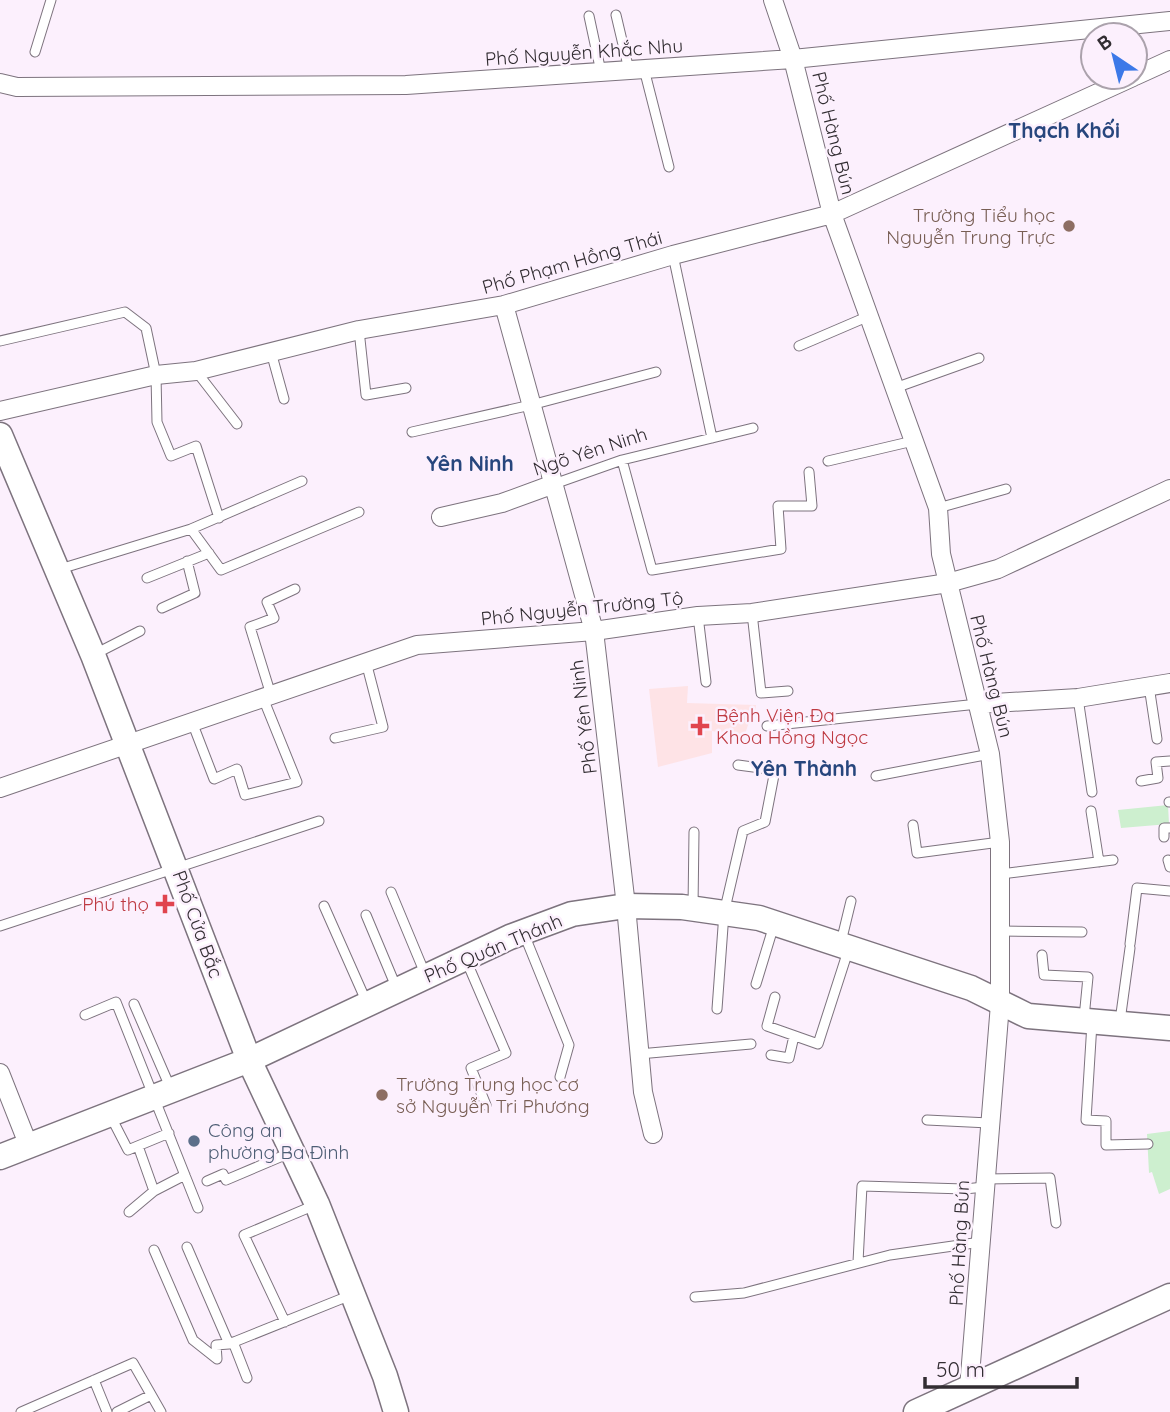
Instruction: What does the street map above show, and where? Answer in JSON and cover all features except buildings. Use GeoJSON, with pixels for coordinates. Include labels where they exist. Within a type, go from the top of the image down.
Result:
{"type":"FeatureCollection","features":[{"type":"Feature","properties":{"kind":"main road","name":"Phố Cửa Bắc"},"geometry":{"type":"LineString","coordinates":[[0,435],[59,569],[177,866],[249,1060],[317,1204],[396,1412]]}},
{"type":"Feature","properties":{"kind":"main road","name":"Phố Quán Thánh"},"geometry":{"type":"LineString","coordinates":[[0,1157],[249,1060],[523,932],[572,914],[626,906],[693,909],[775,923],[971,988],[1028,1016],[1170,1028]]}},
{"type":"Feature","properties":{"kind":"main road"},"geometry":{"type":"LineString","coordinates":[[916,1412],[956,1397],[1170,1296]]}},
{"type":"Feature","properties":{"kind":"street","name":"Phố Hàng Bún"},"geometry":{"type":"LineString","coordinates":[[773,0],[793,59],[832,214],[938,508],[941,554],[990,754],[1000,842],[1000,1004],[984,1183],[983,1242],[956,1397]]}},
{"type":"Feature","properties":{"kind":"street","name":"Phố Nguyễn Khắc Nhu"},"geometry":{"type":"LineString","coordinates":[[0,83],[17,87],[406,85],[793,59],[1169,22]]}},
{"type":"Feature","properties":{"kind":"street","name":"Phố Phạm Hồng Thái"},"geometry":{"type":"LineString","coordinates":[[1149,69],[1170,60]]}},
{"type":"Feature","properties":{"kind":"street","name":"Phố Phạm Hồng Thái"},"geometry":{"type":"LineString","coordinates":[[0,411],[156,375],[196,371],[270,350],[359,330],[504,305],[673,255],[832,214],[1101,91]]}},
{"type":"Feature","properties":{"kind":"street","name":"Phố Yên Ninh"},"geometry":{"type":"LineString","coordinates":[[504,305],[594,631],[626,906],[643,1092],[653,1134]]}},
{"type":"Feature","properties":{"kind":"street","name":"Ngõ Yên Ninh"},"geometry":{"type":"LineString","coordinates":[[441,517],[502,503],[554,484]]}},
{"type":"Feature","properties":{"kind":"street","name":"Phố Nguyễn Trường Tộ"},"geometry":{"type":"LineString","coordinates":[[0,788],[417,645],[594,631],[698,616],[752,612],[948,583],[998,569],[1170,489]]}},
{"type":"Feature","properties":{"kind":"street"},"geometry":{"type":"LineString","coordinates":[[978,704],[1078,698],[1170,683]]}},
{"type":"Feature","properties":{"kind":"street"},"geometry":{"type":"LineString","coordinates":[[0,1073],[28,1144]]}},
{"type":"Feature","properties":{"kind":"lane"},"geometry":{"type":"LineString","coordinates":[[36,52],[51,0]]}},
{"type":"Feature","properties":{"kind":"lane"},"geometry":{"type":"LineString","coordinates":[[616,15],[668,167]]}},
{"type":"Feature","properties":{"kind":"lane"},"geometry":{"type":"LineString","coordinates":[[589,16],[601,72]]}},
{"type":"Feature","properties":{"kind":"lane"},"geometry":{"type":"LineString","coordinates":[[673,255],[712,438]]}},
{"type":"Feature","properties":{"kind":"lane"},"geometry":{"type":"LineString","coordinates":[[0,341],[125,312],[146,328],[156,375],[157,422],[171,456],[196,446],[219,518]]}},
{"type":"Feature","properties":{"kind":"lane"},"geometry":{"type":"LineString","coordinates":[[799,345],[870,315]]}},
{"type":"Feature","properties":{"kind":"lane"},"geometry":{"type":"LineString","coordinates":[[359,330],[366,396],[406,388]]}},
{"type":"Feature","properties":{"kind":"lane"},"geometry":{"type":"LineString","coordinates":[[270,350],[284,399]]}},
{"type":"Feature","properties":{"kind":"lane"},"geometry":{"type":"LineString","coordinates":[[895,388],[979,358]]}},
{"type":"Feature","properties":{"kind":"lane"},"geometry":{"type":"LineString","coordinates":[[196,371],[237,424]]}},
{"type":"Feature","properties":{"kind":"lane"},"geometry":{"type":"LineString","coordinates":[[412,432],[656,373]]}},
{"type":"Feature","properties":{"kind":"lane","name":"Ngõ Yên Ninh"},"geometry":{"type":"LineString","coordinates":[[554,484],[622,460],[753,428]]}},
{"type":"Feature","properties":{"kind":"lane"},"geometry":{"type":"LineString","coordinates":[[828,461],[913,441]]}},
{"type":"Feature","properties":{"kind":"lane"},"geometry":{"type":"LineString","coordinates":[[622,460],[652,570],[781,549],[778,506],[812,506],[809,472]]}},
{"type":"Feature","properties":{"kind":"lane"},"geometry":{"type":"LineString","coordinates":[[59,569],[191,529],[302,481]]}},
{"type":"Feature","properties":{"kind":"lane"},"geometry":{"type":"LineString","coordinates":[[938,508],[1006,489]]}},
{"type":"Feature","properties":{"kind":"lane"},"geometry":{"type":"LineString","coordinates":[[191,529],[221,570],[359,512]]}},
{"type":"Feature","properties":{"kind":"lane"},"geometry":{"type":"LineString","coordinates":[[147,578],[209,553]]}},
{"type":"Feature","properties":{"kind":"lane"},"geometry":{"type":"LineString","coordinates":[[162,608],[195,593],[187,561]]}},
{"type":"Feature","properties":{"kind":"lane"},"geometry":{"type":"LineString","coordinates":[[192,722],[214,779],[237,769],[245,795],[297,782],[267,696],[250,627],[274,618],[267,601],[295,589]]}},
{"type":"Feature","properties":{"kind":"lane"},"geometry":{"type":"LineString","coordinates":[[752,612],[761,693],[788,691]]}},
{"type":"Feature","properties":{"kind":"lane"},"geometry":{"type":"LineString","coordinates":[[698,616],[706,682]]}},
{"type":"Feature","properties":{"kind":"lane"},"geometry":{"type":"LineString","coordinates":[[93,655],[140,631]]}},
{"type":"Feature","properties":{"kind":"lane"},"geometry":{"type":"LineString","coordinates":[[335,738],[383,727],[366,662]]}},
{"type":"Feature","properties":{"kind":"lane"},"geometry":{"type":"LineString","coordinates":[[1149,686],[1157,739]]}},
{"type":"Feature","properties":{"kind":"lane"},"geometry":{"type":"LineString","coordinates":[[1078,698],[1092,792]]}},
{"type":"Feature","properties":{"kind":"lane"},"geometry":{"type":"LineString","coordinates":[[767,726],[978,704]]}},
{"type":"Feature","properties":{"kind":"lane"},"geometry":{"type":"LineString","coordinates":[[876,776],[990,754]]}},
{"type":"Feature","properties":{"kind":"lane"},"geometry":{"type":"LineString","coordinates":[[1141,780],[1158,778],[1156,762],[1170,761]]}},
{"type":"Feature","properties":{"kind":"lane"},"geometry":{"type":"LineString","coordinates":[[717,1009],[724,913],[743,831],[765,822],[775,771],[738,765]]}},
{"type":"Feature","properties":{"kind":"lane"},"geometry":{"type":"LineString","coordinates":[[1091,811],[1099,862]]}},
{"type":"Feature","properties":{"kind":"lane"},"geometry":{"type":"LineString","coordinates":[[0,926],[319,821]]}},
{"type":"Feature","properties":{"kind":"lane"},"geometry":{"type":"LineString","coordinates":[[914,825],[917,853],[1000,842]]}},
{"type":"Feature","properties":{"kind":"lane"},"geometry":{"type":"LineString","coordinates":[[1164,836],[1164,828],[1170,828]]}},
{"type":"Feature","properties":{"kind":"lane"},"geometry":{"type":"LineString","coordinates":[[693,909],[694,832]]}},
{"type":"Feature","properties":{"kind":"lane"},"geometry":{"type":"LineString","coordinates":[[1001,874],[1113,860]]}},
{"type":"Feature","properties":{"kind":"lane"},"geometry":{"type":"LineString","coordinates":[[1120,1023],[1137,888],[1170,891]]}},
{"type":"Feature","properties":{"kind":"lane"},"geometry":{"type":"LineString","coordinates":[[391,892],[426,977]]}},
{"type":"Feature","properties":{"kind":"lane"},"geometry":{"type":"LineString","coordinates":[[775,997],[767,1026],[818,1044],[845,946],[851,901]]}},
{"type":"Feature","properties":{"kind":"lane"},"geometry":{"type":"LineString","coordinates":[[324,906],[368,1005]]}},
{"type":"Feature","properties":{"kind":"lane"},"geometry":{"type":"LineString","coordinates":[[366,915],[397,991]]}},
{"type":"Feature","properties":{"kind":"lane"},"geometry":{"type":"LineString","coordinates":[[756,985],[775,923]]}},
{"type":"Feature","properties":{"kind":"lane"},"geometry":{"type":"LineString","coordinates":[[999,931],[1082,932]]}},
{"type":"Feature","properties":{"kind":"lane"},"geometry":{"type":"LineString","coordinates":[[523,932],[569,1045],[560,1077]]}},
{"type":"Feature","properties":{"kind":"lane"},"geometry":{"type":"LineString","coordinates":[[1042,955],[1044,975],[1088,977],[1086,1119],[1106,1121],[1106,1145],[1148,1144]]}},
{"type":"Feature","properties":{"kind":"lane"},"geometry":{"type":"LineString","coordinates":[[465,959],[506,1053],[471,1068],[486,1105]]}},
{"type":"Feature","properties":{"kind":"lane"},"geometry":{"type":"LineString","coordinates":[[85,1015],[116,1002],[163,1092]]}},
{"type":"Feature","properties":{"kind":"lane"},"geometry":{"type":"LineString","coordinates":[[134,1004],[163,1092],[169,1133],[198,1209]]}},
{"type":"Feature","properties":{"kind":"lane"},"geometry":{"type":"LineString","coordinates":[[771,1055],[789,1058],[794,1036]]}},
{"type":"Feature","properties":{"kind":"lane"},"geometry":{"type":"LineString","coordinates":[[639,1054],[751,1044]]}},
{"type":"Feature","properties":{"kind":"lane"},"geometry":{"type":"LineString","coordinates":[[109,1113],[128,1150],[169,1133]]}},
{"type":"Feature","properties":{"kind":"lane"},"geometry":{"type":"LineString","coordinates":[[928,1120],[989,1123]]}},
{"type":"Feature","properties":{"kind":"lane"},"geometry":{"type":"LineString","coordinates":[[138,1146],[154,1191]]}},
{"type":"Feature","properties":{"kind":"lane"},"geometry":{"type":"LineString","coordinates":[[207,1181],[223,1174],[226,1180],[292,1152]]}},
{"type":"Feature","properties":{"kind":"lane"},"geometry":{"type":"LineString","coordinates":[[130,1212],[154,1191],[185,1175]]}},
{"type":"Feature","properties":{"kind":"lane"},"geometry":{"type":"LineString","coordinates":[[858,1262],[862,1186],[965,1189],[984,1183],[1051,1178],[1056,1223]]}},
{"type":"Feature","properties":{"kind":"lane"},"geometry":{"type":"LineString","coordinates":[[285,1322],[244,1235],[317,1204]]}},
{"type":"Feature","properties":{"kind":"lane"},"geometry":{"type":"LineString","coordinates":[[695,1297],[744,1293],[858,1262],[983,1242]]}},
{"type":"Feature","properties":{"kind":"lane"},"geometry":{"type":"LineString","coordinates":[[187,1247],[247,1378]]}},
{"type":"Feature","properties":{"kind":"lane"},"geometry":{"type":"LineString","coordinates":[[154,1250],[194,1340],[217,1359],[216,1345],[231,1343],[353,1295]]}},
{"type":"Feature","properties":{"kind":"lane"},"geometry":{"type":"LineString","coordinates":[[22,1412],[133,1363],[161,1412]]}},
{"type":"Feature","properties":{"kind":"lane"},"geometry":{"type":"LineString","coordinates":[[94,1380],[107,1412]]}},
{"type":"Feature","properties":{"kind":"lane"},"geometry":{"type":"LineString","coordinates":[[117,1412],[151,1395]]}},
{"type":"Feature","properties":{"kind":"shaded area","name":"Bệnh Viện Đa Khoa Hồng Ngọc"},"geometry":{"type":"Polygon","coordinates":[[[688,686],[687,703],[756,705],[754,720],[749,722],[744,737],[712,731],[712,753],[658,767],[649,689],[688,686]]]}},
{"type":"Feature","properties":{"kind":"green space"},"geometry":{"type":"Polygon","coordinates":[[[1168,805],[1169,824],[1121,828],[1118,810],[1168,805]]]}},
{"type":"Feature","properties":{"kind":"green space"},"geometry":{"type":"Polygon","coordinates":[[[1170,1131],[1170,1189],[1159,1194],[1152,1172],[1149,1173],[1147,1134],[1170,1131]]]}},
{"type":"Feature","properties":{"kind":"place","name":"Trường Tiểu học Nguyễn Trung Trực"},"geometry":{"type":"Point","coordinates":[1069,226]}},
{"type":"Feature","properties":{"kind":"place","name":"Bệnh Viện Đa Khoa Hồng Ngọc"},"geometry":{"type":"Point","coordinates":[700,726]}},
{"type":"Feature","properties":{"kind":"place","name":"Phú thọ"},"geometry":{"type":"Point","coordinates":[165,904]}},
{"type":"Feature","properties":{"kind":"place","name":"Trường Trung học cơ sở Nguyễn Tri Phương"},"geometry":{"type":"Point","coordinates":[382,1095]}},
{"type":"Feature","properties":{"kind":"place","name":"Công an phường Ba Đình"},"geometry":{"type":"Point","coordinates":[194,1141]}},
{"type":"Feature","properties":{"kind":"district","name":"Thạch Khối"},"geometry":{"type":"Point","coordinates":[1064,131]}},
{"type":"Feature","properties":{"kind":"district","name":"Yên Ninh"},"geometry":{"type":"Point","coordinates":[470,464]}},
{"type":"Feature","properties":{"kind":"district","name":"Yên Thành"},"geometry":{"type":"Point","coordinates":[804,769]}}]}
